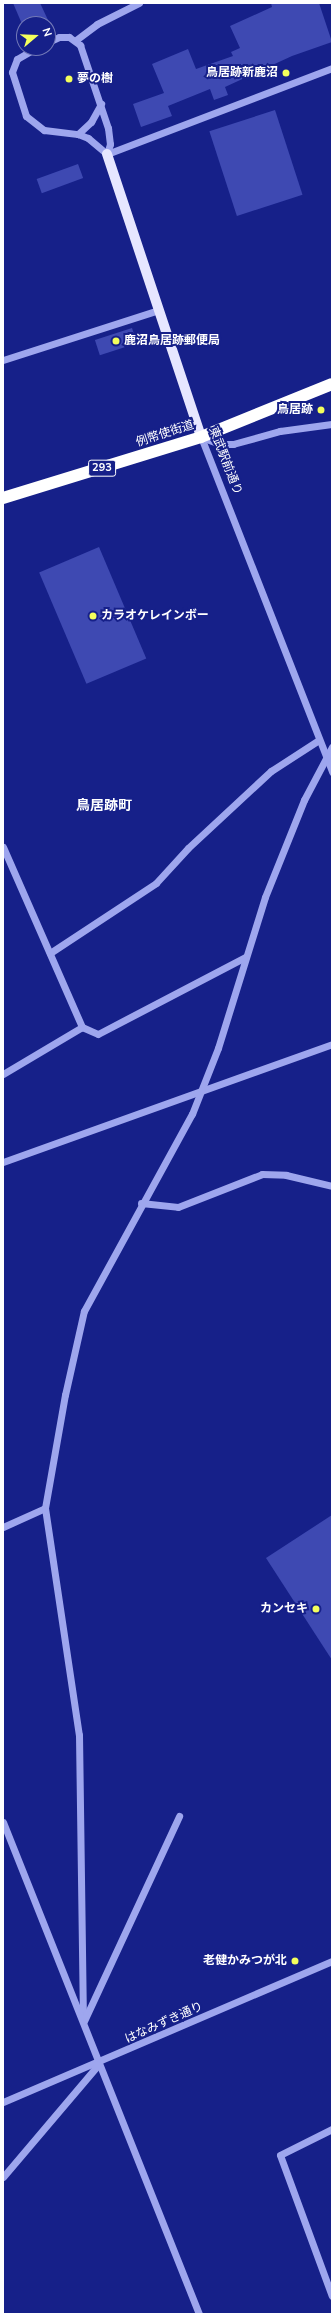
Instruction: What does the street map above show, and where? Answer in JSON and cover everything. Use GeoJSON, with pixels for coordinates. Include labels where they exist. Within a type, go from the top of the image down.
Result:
{"type":"FeatureCollection","features":[{"type":"Feature","properties":{"kind":"highway","name":"例幣使街道"},"geometry":{"type":"LineString","coordinates":[[3,498],[201,437],[332,384]]}},
{"type":"Feature","properties":{"kind":"main road","name":"東武駅前通り"},"geometry":{"type":"LineString","coordinates":[[107,154],[201,437]]}},
{"type":"Feature","properties":{"kind":"street"},"geometry":{"type":"LineString","coordinates":[[56,38],[59,37],[76,40],[97,24],[138,3]]}},
{"type":"Feature","properties":{"kind":"street"},"geometry":{"type":"LineString","coordinates":[[76,40],[83,51],[101,104],[110,144],[107,154]]}},
{"type":"Feature","properties":{"kind":"street"},"geometry":{"type":"LineString","coordinates":[[22,56],[17,59],[12,72],[22,107],[38,128],[78,134],[99,145],[107,154]]}},
{"type":"Feature","properties":{"kind":"street"},"geometry":{"type":"LineString","coordinates":[[107,154],[332,68]]}},
{"type":"Feature","properties":{"kind":"street"},"geometry":{"type":"LineString","coordinates":[[78,134],[91,122],[101,104]]}},
{"type":"Feature","properties":{"kind":"street"},"geometry":{"type":"LineString","coordinates":[[3,360],[159,310]]}},
{"type":"Feature","properties":{"kind":"street"},"geometry":{"type":"LineString","coordinates":[[201,437],[220,444],[233,444],[280,431],[332,424]]}},
{"type":"Feature","properties":{"kind":"street","name":"東武駅前通り"},"geometry":{"type":"LineString","coordinates":[[201,437],[332,772]]}},
{"type":"Feature","properties":{"kind":"street"},"geometry":{"type":"LineString","coordinates":[[50,953],[156,883],[188,848],[271,771],[319,740]]}},
{"type":"Feature","properties":{"kind":"street"},"geometry":{"type":"LineString","coordinates":[[84,2023],[79,1735],[45,1508],[64,1395],[84,1311],[141,1203],[192,1114],[218,1048],[245,957],[304,800],[327,760],[332,747]]}},
{"type":"Feature","properties":{"kind":"street"},"geometry":{"type":"LineString","coordinates":[[3,847],[82,1027],[98,1034],[245,957]]}},
{"type":"Feature","properties":{"kind":"street"},"geometry":{"type":"LineString","coordinates":[[3,1074],[82,1027]]}},
{"type":"Feature","properties":{"kind":"street"},"geometry":{"type":"LineString","coordinates":[[3,1162],[201,1089],[332,1044]]}},
{"type":"Feature","properties":{"kind":"street"},"geometry":{"type":"LineString","coordinates":[[141,1203],[178,1207],[262,1174],[286,1174],[332,1186]]}},
{"type":"Feature","properties":{"kind":"street"},"geometry":{"type":"LineString","coordinates":[[3,1527],[45,1508]]}},
{"type":"Feature","properties":{"kind":"street"},"geometry":{"type":"LineString","coordinates":[[84,2023],[179,1816]]}},
{"type":"Feature","properties":{"kind":"street"},"geometry":{"type":"LineString","coordinates":[[3,1822],[199,2314]]}},
{"type":"Feature","properties":{"kind":"street","name":"はなみずき通り"},"geometry":{"type":"LineString","coordinates":[[3,2102],[100,2063],[332,1961]]}},
{"type":"Feature","properties":{"kind":"street"},"geometry":{"type":"LineString","coordinates":[[3,2177],[100,2063]]}},
{"type":"Feature","properties":{"kind":"street"},"geometry":{"type":"LineString","coordinates":[[332,2130],[280,2155],[332,2296]]}},
{"type":"Feature","properties":{"kind":"building"},"geometry":{"type":"Polygon","coordinates":[[[13,3],[40,3],[46,16],[19,16],[13,3]]]}},
{"type":"Feature","properties":{"kind":"building"},"geometry":{"type":"Polygon","coordinates":[[[271,3],[319,3],[332,42],[292,56],[225,87],[228,95],[214,100],[210,89],[168,106],[172,116],[141,127],[133,104],[164,93],[152,64],[188,49],[196,69],[233,56],[231,52],[240,48],[230,26],[272,7],[271,3]]]}},
{"type":"Feature","properties":{"kind":"building"},"geometry":{"type":"Polygon","coordinates":[[[275,110],[303,195],[237,216],[209,131],[275,110]]]}},
{"type":"Feature","properties":{"kind":"building"},"geometry":{"type":"Polygon","coordinates":[[[78,164],[83,178],[42,193],[37,179],[78,164]]]}},
{"type":"Feature","properties":{"kind":"building","name":"鹿沼鳥居跡郵便局"},"geometry":{"type":"Polygon","coordinates":[[[132,328],[137,343],[100,355],[95,340],[132,328]]]}},
{"type":"Feature","properties":{"kind":"building","name":"カラオケレインボー"},"geometry":{"type":"Polygon","coordinates":[[[99,547],[146,658],[86,684],[39,572],[99,547]]]}},
{"type":"Feature","properties":{"kind":"building","name":"カンセキ"},"geometry":{"type":"Polygon","coordinates":[[[332,1515],[332,1660],[266,1558],[332,1515]]]}},
{"type":"Feature","properties":{"kind":"place","name":"鳥居跡新鹿沼"},"geometry":{"type":"Point","coordinates":[286,73]}},
{"type":"Feature","properties":{"kind":"place","name":"夢の樹"},"geometry":{"type":"Point","coordinates":[69,79]}},
{"type":"Feature","properties":{"kind":"place","name":"鹿沼鳥居跡郵便局"},"geometry":{"type":"Point","coordinates":[116,341]}},
{"type":"Feature","properties":{"kind":"place","name":"鳥居跡"},"geometry":{"type":"Point","coordinates":[321,410]}},
{"type":"Feature","properties":{"kind":"place","name":"カラオケレインボー"},"geometry":{"type":"Point","coordinates":[93,616]}},
{"type":"Feature","properties":{"kind":"place","name":"カンセキ"},"geometry":{"type":"Point","coordinates":[316,1609]}},
{"type":"Feature","properties":{"kind":"place","name":"老健かみつが北"},"geometry":{"type":"Point","coordinates":[295,1961]}},
{"type":"Feature","properties":{"kind":"district","name":"鳥居跡町"},"geometry":{"type":"Point","coordinates":[104,806]}}]}
